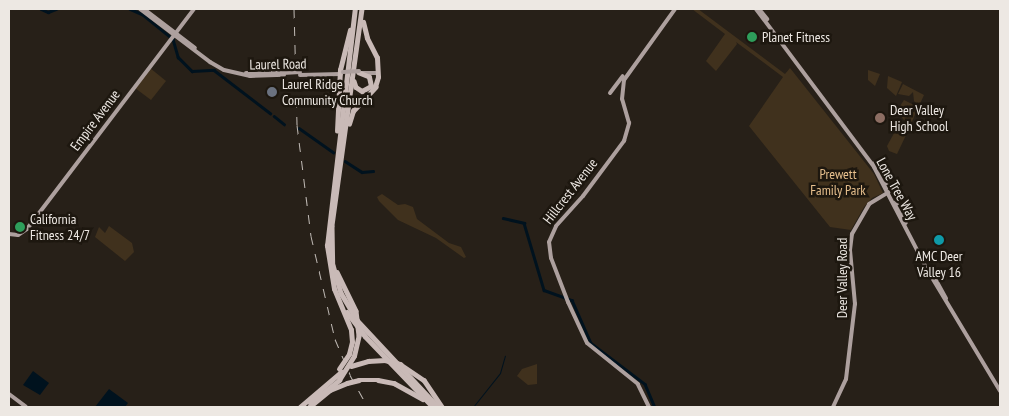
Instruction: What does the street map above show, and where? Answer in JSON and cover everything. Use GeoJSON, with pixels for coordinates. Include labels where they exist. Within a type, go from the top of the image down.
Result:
{"type":"FeatureCollection","features":[{"type":"Feature","properties":{"kind":"highway"},"geometry":{"type":"LineString","coordinates":[[355,9],[340,80],[337,167],[331,248],[337,284],[350,311],[364,329],[438,407]]}},
{"type":"Feature","properties":{"kind":"highway"},"geometry":{"type":"LineString","coordinates":[[338,142],[355,9]]}},
{"type":"Feature","properties":{"kind":"highway"},"geometry":{"type":"LineString","coordinates":[[358,72],[368,76],[371,81],[367,90],[362,91],[356,87],[363,9]]}},
{"type":"Feature","properties":{"kind":"highway"},"geometry":{"type":"LineString","coordinates":[[308,404],[340,370],[349,354],[352,342],[351,330],[338,300],[333,282],[327,246],[337,167],[354,111],[374,87],[378,72],[376,55],[364,31],[363,9]]}},
{"type":"Feature","properties":{"kind":"highway"},"geometry":{"type":"LineString","coordinates":[[344,147],[358,72]]}},
{"type":"Feature","properties":{"kind":"highway"},"geometry":{"type":"LineString","coordinates":[[308,404],[341,377],[354,356],[359,335],[356,311],[338,275],[331,248]]}},
{"type":"Feature","properties":{"kind":"highway"},"geometry":{"type":"LineString","coordinates":[[333,282],[342,305],[354,323],[432,407]]}},
{"type":"Feature","properties":{"kind":"highway"},"geometry":{"type":"LineString","coordinates":[[340,370],[370,360],[385,360],[400,364],[424,380],[442,407]]}},
{"type":"Feature","properties":{"kind":"highway"},"geometry":{"type":"LineString","coordinates":[[300,407],[346,383],[359,380],[378,380],[396,384],[414,393],[432,407]]}},
{"type":"Feature","properties":{"kind":"main road","name":"Laurel Road"},"geometry":{"type":"LineString","coordinates":[[140,9],[200,53],[219,65],[237,72],[284,74],[378,72]]}},
{"type":"Feature","properties":{"kind":"main road","name":"Laurel Road"},"geometry":{"type":"LineString","coordinates":[[144,9],[173,35]]}},
{"type":"Feature","properties":{"kind":"main road","name":"Hillcrest Avenue"},"geometry":{"type":"LineString","coordinates":[[648,407],[638,384],[587,343],[565,297],[548,253],[548,238],[554,224],[581,194],[625,135],[627,119],[620,94],[624,76],[674,9]]}},
{"type":"Feature","properties":{"kind":"main road","name":"Hillcrest Avenue"},"geometry":{"type":"LineString","coordinates":[[565,297],[550,253],[552,233],[624,141],[629,123],[622,99],[624,80],[674,9]]}},
{"type":"Feature","properties":{"kind":"main road","name":"Lone Tree Way"},"geometry":{"type":"LineString","coordinates":[[758,9],[874,167],[960,323],[999,385]]}},
{"type":"Feature","properties":{"kind":"main road","name":"Empire Avenue"},"geometry":{"type":"LineString","coordinates":[[9,233],[18,233],[24,229],[192,10]]}},
{"type":"Feature","properties":{"kind":"main road","name":"Empire Avenue"},"geometry":{"type":"LineString","coordinates":[[9,233],[17,235],[24,232],[192,10]]}},
{"type":"Feature","properties":{"kind":"main road","name":"Laurel Road"},"geometry":{"type":"LineString","coordinates":[[300,74],[342,73]]}},
{"type":"Feature","properties":{"kind":"main road"},"geometry":{"type":"LineString","coordinates":[[326,74],[336,75],[340,80]]}},
{"type":"Feature","properties":{"kind":"main road"},"geometry":{"type":"LineString","coordinates":[[610,92],[624,76]]}},
{"type":"Feature","properties":{"kind":"main road","name":"Lone Tree Way"},"geometry":{"type":"LineString","coordinates":[[889,193],[927,269],[1000,391]]}},
{"type":"Feature","properties":{"kind":"main road","name":"Deer Valley Road"},"geometry":{"type":"LineString","coordinates":[[834,407],[846,379],[856,304],[850,250],[852,234],[868,205],[889,193]]}},
{"type":"Feature","properties":{"kind":"main road"},"geometry":{"type":"LineString","coordinates":[[43,208],[46,201]]}},
{"type":"Feature","properties":{"kind":"main road"},"geometry":{"type":"LineString","coordinates":[[990,375],[999,385]]}},
{"type":"Feature","properties":{"kind":"main road"},"geometry":{"type":"LineString","coordinates":[[9,394],[26,407]]}},
{"type":"Feature","properties":{"kind":"green space","name":"Prewett Family Park"},"geometry":{"type":"Polygon","coordinates":[[[692,9],[698,9],[785,74],[790,68],[874,174],[883,193],[872,198],[864,207],[851,230],[830,227],[749,126],[783,77],[736,42],[737,44],[716,71],[706,61],[725,34],[692,9]]]}},
{"type":"Feature","properties":{"kind":"green space"},"geometry":{"type":"Polygon","coordinates":[[[150,68],[166,81],[151,100],[135,88],[150,68]]]}},
{"type":"Feature","properties":{"kind":"green space"},"geometry":{"type":"Polygon","coordinates":[[[868,70],[880,74],[875,86],[868,80],[868,70]]]}},
{"type":"Feature","properties":{"kind":"green space"},"geometry":{"type":"Polygon","coordinates":[[[888,76],[902,82],[896,96],[887,88],[888,76]]]}},
{"type":"Feature","properties":{"kind":"green space"},"geometry":{"type":"Polygon","coordinates":[[[903,84],[924,95],[919,106],[914,101],[913,92],[909,96],[898,94],[903,84]]]}},
{"type":"Feature","properties":{"kind":"green space"},"geometry":{"type":"Polygon","coordinates":[[[904,100],[918,107],[912,122],[904,120],[899,114],[900,106],[904,100]]]}},
{"type":"Feature","properties":{"kind":"green space"},"geometry":{"type":"Polygon","coordinates":[[[898,126],[904,127],[907,133],[897,154],[889,151],[887,146],[898,126]]]}},
{"type":"Feature","properties":{"kind":"green space"},"geometry":{"type":"Polygon","coordinates":[[[382,194],[398,205],[405,204],[413,207],[417,219],[449,243],[461,247],[466,257],[464,258],[436,238],[398,220],[379,201],[377,197],[382,194]]]}},
{"type":"Feature","properties":{"kind":"green space"},"geometry":{"type":"Polygon","coordinates":[[[109,226],[132,243],[134,252],[125,261],[95,237],[99,227],[105,233],[109,226]]]}},
{"type":"Feature","properties":{"kind":"green space"},"geometry":{"type":"Polygon","coordinates":[[[537,364],[537,384],[528,385],[517,376],[522,369],[537,364]]]}},
{"type":"Feature","properties":{"kind":"water"},"geometry":{"type":"Polygon","coordinates":[[[33,371],[49,383],[40,395],[23,385],[33,371]]]}},
{"type":"Feature","properties":{"kind":"water"},"geometry":{"type":"Polygon","coordinates":[[[109,389],[128,403],[125,407],[95,407],[109,389]]]}},
{"type":"Feature","properties":{"kind":"waterway"},"geometry":{"type":"LineString","coordinates":[[41,9],[48,12],[56,9]]}},
{"type":"Feature","properties":{"kind":"waterway"},"geometry":{"type":"LineString","coordinates":[[130,9],[142,14],[173,39],[178,57],[192,71],[214,70],[270,113]]}},
{"type":"Feature","properties":{"kind":"waterway"},"geometry":{"type":"LineString","coordinates":[[274,116],[284,124]]}},
{"type":"Feature","properties":{"kind":"waterway"},"geometry":{"type":"LineString","coordinates":[[299,128],[333,152]]}},
{"type":"Feature","properties":{"kind":"waterway"},"geometry":{"type":"LineString","coordinates":[[345,161],[362,172],[373,171]]}},
{"type":"Feature","properties":{"kind":"waterway"},"geometry":{"type":"LineString","coordinates":[[503,218],[524,223],[544,290],[572,300],[591,343],[645,384],[655,407]]}},
{"type":"Feature","properties":{"kind":"waterway"},"geometry":{"type":"LineString","coordinates":[[473,407],[500,373],[505,356]]}},
{"type":"Feature","properties":{"kind":"railway"},"geometry":{"type":"LineString","coordinates":[[294,9],[297,125],[311,236],[335,339],[350,375],[368,407]]}},
{"type":"Feature","properties":{"kind":"place","name":"Planet Fitness"},"geometry":{"type":"Point","coordinates":[752,37]}},
{"type":"Feature","properties":{"kind":"place","name":"Laurel Ridge Community Church"},"geometry":{"type":"Point","coordinates":[272,92]}},
{"type":"Feature","properties":{"kind":"place","name":"Deer Valley High School"},"geometry":{"type":"Point","coordinates":[880,118]}},
{"type":"Feature","properties":{"kind":"place","name":"California Fitness 24/7"},"geometry":{"type":"Point","coordinates":[20,227]}},
{"type":"Feature","properties":{"kind":"place","name":"AMC Deer Valley 16"},"geometry":{"type":"Point","coordinates":[939,240]}}]}
